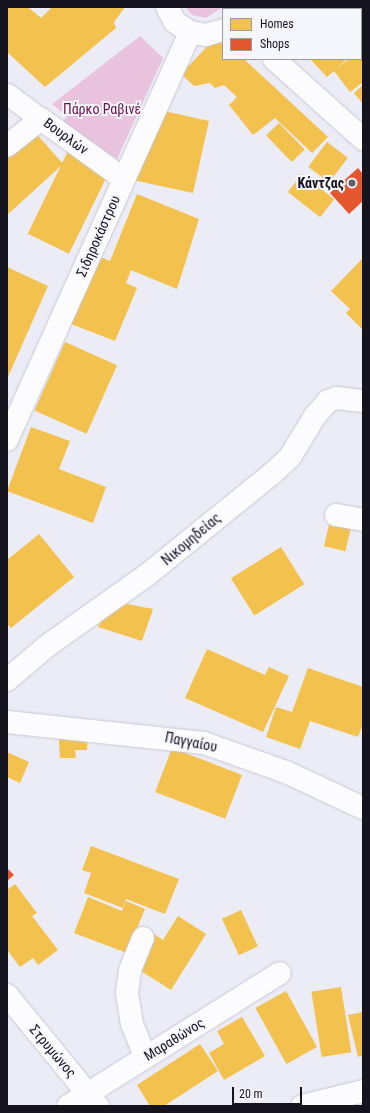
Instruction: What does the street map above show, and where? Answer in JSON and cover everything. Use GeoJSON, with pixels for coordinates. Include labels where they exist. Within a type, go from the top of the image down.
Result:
{"type":"FeatureCollection","features":[{"type":"Feature","properties":{"kind":"street"},"geometry":{"type":"LineString","coordinates":[[167,7],[175,22],[190,32],[206,35],[222,30]]}},
{"type":"Feature","properties":{"kind":"street","name":"Σιδηροκάστρου"},"geometry":{"type":"LineString","coordinates":[[7,440],[190,32]]}},
{"type":"Feature","properties":{"kind":"street"},"geometry":{"type":"LineString","coordinates":[[275,60],[363,139]]}},
{"type":"Feature","properties":{"kind":"street","name":"Βουρλών"},"geometry":{"type":"LineString","coordinates":[[7,94],[124,179]]}},
{"type":"Feature","properties":{"kind":"street"},"geometry":{"type":"LineString","coordinates":[[7,146],[41,119]]}},
{"type":"Feature","properties":{"kind":"street","name":"Νικομηδείας"},"geometry":{"type":"LineString","coordinates":[[7,680],[47,646],[148,575],[273,473],[290,457],[315,416],[328,401],[337,398],[363,401]]}},
{"type":"Feature","properties":{"kind":"street"},"geometry":{"type":"LineString","coordinates":[[336,515],[363,520]]}},
{"type":"Feature","properties":{"kind":"street","name":"Παγγαίου"},"geometry":{"type":"LineString","coordinates":[[7,722],[204,743],[286,772],[363,808]]}},
{"type":"Feature","properties":{"kind":"street"},"geometry":{"type":"LineString","coordinates":[[143,938],[130,972],[127,994],[132,1024],[146,1057]]}},
{"type":"Feature","properties":{"kind":"street","name":"Μαραθώνος"},"geometry":{"type":"LineString","coordinates":[[68,1106],[93,1100],[146,1057],[280,972]]}},
{"type":"Feature","properties":{"kind":"street","name":"Στρυμώνος"},"geometry":{"type":"LineString","coordinates":[[7,996],[93,1100]]}},
{"type":"Feature","properties":{"kind":"street"},"geometry":{"type":"LineString","coordinates":[[302,1106],[363,1091]]}},
{"type":"Feature","properties":{"kind":"green space"},"geometry":{"type":"Polygon","coordinates":[[[185,7],[223,7],[206,18],[192,15],[185,7]]]}},
{"type":"Feature","properties":{"kind":"green space","name":"Πάρκο Ραβινέ"},"geometry":{"type":"Polygon","coordinates":[[[140,36],[163,58],[117,159],[63,122],[67,116],[52,104],[140,36]]]}},
{"type":"Feature","properties":{"kind":"building: Homes"},"geometry":{"type":"Polygon","coordinates":[[[7,7],[28,7],[41,18],[52,7],[125,7],[114,22],[116,28],[45,87],[7,52],[7,7]]]}},
{"type":"Feature","properties":{"kind":"building: Homes"},"geometry":{"type":"Polygon","coordinates":[[[262,7],[329,7],[295,8],[262,7]]]}},
{"type":"Feature","properties":{"kind":"building: Homes"},"geometry":{"type":"Polygon","coordinates":[[[219,34],[222,37],[222,60],[245,60],[328,137],[312,153],[275,118],[253,135],[229,105],[237,97],[224,85],[215,88],[210,83],[194,86],[181,74],[219,34]]]}},
{"type":"Feature","properties":{"kind":"building: Homes"},"geometry":{"type":"Polygon","coordinates":[[[363,54],[363,82],[350,92],[334,71],[327,77],[311,60],[346,60],[336,69],[348,60],[362,60],[363,54]]]}},
{"type":"Feature","properties":{"kind":"building: Homes"},"geometry":{"type":"Polygon","coordinates":[[[363,85],[363,104],[354,93],[363,85]]]}},
{"type":"Feature","properties":{"kind":"building: Homes"},"geometry":{"type":"Polygon","coordinates":[[[159,110],[209,121],[193,193],[133,180],[159,110]]]}},
{"type":"Feature","properties":{"kind":"building: Homes"},"geometry":{"type":"Polygon","coordinates":[[[279,123],[305,150],[292,162],[266,136],[279,123]]]}},
{"type":"Feature","properties":{"kind":"building: Homes"},"geometry":{"type":"Polygon","coordinates":[[[34,131],[63,164],[7,215],[7,155],[34,131]]]}},
{"type":"Feature","properties":{"kind":"building: Homes"},"geometry":{"type":"Polygon","coordinates":[[[327,142],[348,158],[329,182],[308,167],[327,142]]]}},
{"type":"Feature","properties":{"kind":"building: Homes"},"geometry":{"type":"Polygon","coordinates":[[[68,151],[109,171],[69,254],[28,234],[68,151]]]}},
{"type":"Feature","properties":{"kind":"building: Homes"},"geometry":{"type":"Polygon","coordinates":[[[302,174],[334,199],[320,217],[288,192],[302,174]]]}},
{"type":"Feature","properties":{"kind":"building: Homes"},"geometry":{"type":"Polygon","coordinates":[[[137,194],[199,219],[177,289],[131,270],[126,283],[137,288],[115,341],[71,324],[98,256],[110,261],[137,194]]]}},
{"type":"Feature","properties":{"kind":"building: Homes"},"geometry":{"type":"Polygon","coordinates":[[[363,258],[363,330],[346,313],[350,309],[331,291],[363,258]]]}},
{"type":"Feature","properties":{"kind":"building: Homes"},"geometry":{"type":"Polygon","coordinates":[[[7,267],[48,286],[7,379],[7,267]]]}},
{"type":"Feature","properties":{"kind":"building: Homes"},"geometry":{"type":"Polygon","coordinates":[[[65,342],[117,365],[87,434],[34,411],[65,342]]]}},
{"type":"Feature","properties":{"kind":"building: Homes"},"geometry":{"type":"Polygon","coordinates":[[[31,427],[70,441],[59,469],[106,487],[93,523],[7,491],[31,427]]]}},
{"type":"Feature","properties":{"kind":"building: Homes"},"geometry":{"type":"Polygon","coordinates":[[[331,516],[352,521],[345,551],[324,546],[331,516]]]}},
{"type":"Feature","properties":{"kind":"building: Homes"},"geometry":{"type":"Polygon","coordinates":[[[39,534],[74,577],[11,628],[7,624],[7,560],[39,534]]]}},
{"type":"Feature","properties":{"kind":"building: Homes"},"geometry":{"type":"Polygon","coordinates":[[[281,547],[304,584],[254,616],[231,578],[281,547]]]}},
{"type":"Feature","properties":{"kind":"building: Homes"},"geometry":{"type":"Polygon","coordinates":[[[111,601],[153,609],[142,641],[98,627],[111,601]]]}},
{"type":"Feature","properties":{"kind":"building: Homes"},"geometry":{"type":"Polygon","coordinates":[[[207,649],[265,675],[269,667],[289,676],[263,732],[185,698],[207,649]]]}},
{"type":"Feature","properties":{"kind":"building: Homes"},"geometry":{"type":"Polygon","coordinates":[[[308,668],[363,687],[363,724],[358,737],[310,721],[300,749],[266,737],[276,707],[292,712],[308,668]]]}},
{"type":"Feature","properties":{"kind":"building: Homes"},"geometry":{"type":"Polygon","coordinates":[[[58,725],[88,729],[87,750],[75,750],[76,758],[60,758],[58,725]]]}},
{"type":"Feature","properties":{"kind":"building: Homes"},"geometry":{"type":"Polygon","coordinates":[[[172,748],[242,775],[225,819],[155,792],[172,748]]]}},
{"type":"Feature","properties":{"kind":"building: Homes"},"geometry":{"type":"Polygon","coordinates":[[[7,752],[29,762],[20,783],[7,777],[7,752]]]}},
{"type":"Feature","properties":{"kind":"building: Homes"},"geometry":{"type":"Polygon","coordinates":[[[91,846],[179,879],[165,914],[126,899],[123,908],[84,893],[91,873],[82,870],[91,846]]]}},
{"type":"Feature","properties":{"kind":"building: Homes"},"geometry":{"type":"Polygon","coordinates":[[[15,884],[37,913],[32,916],[58,950],[38,965],[33,958],[20,967],[7,950],[7,890],[15,884]]]}},
{"type":"Feature","properties":{"kind":"building: Homes"},"geometry":{"type":"Polygon","coordinates":[[[88,897],[122,911],[126,901],[145,909],[127,953],[74,933],[88,897]]]}},
{"type":"Feature","properties":{"kind":"building: Homes"},"geometry":{"type":"Polygon","coordinates":[[[241,910],[258,946],[239,955],[222,919],[241,910]]]}},
{"type":"Feature","properties":{"kind":"building: Homes"},"geometry":{"type":"Polygon","coordinates":[[[178,916],[206,934],[171,990],[133,966],[154,934],[163,940],[178,916]]]}},
{"type":"Feature","properties":{"kind":"building: Homes"},"geometry":{"type":"Polygon","coordinates":[[[341,987],[351,1052],[322,1057],[311,992],[341,987]]]}},
{"type":"Feature","properties":{"kind":"building: Homes"},"geometry":{"type":"Polygon","coordinates":[[[286,991],[317,1047],[286,1064],[255,1008],[286,991]]]}},
{"type":"Feature","properties":{"kind":"building: Homes"},"geometry":{"type":"Polygon","coordinates":[[[363,1012],[363,1055],[358,1057],[348,1015],[363,1012]]]}},
{"type":"Feature","properties":{"kind":"building: Homes"},"geometry":{"type":"Polygon","coordinates":[[[242,1017],[265,1056],[224,1080],[209,1053],[224,1044],[217,1031],[242,1017]]]}},
{"type":"Feature","properties":{"kind":"building: Homes"},"geometry":{"type":"Polygon","coordinates":[[[200,1044],[218,1071],[164,1106],[150,1106],[137,1085],[200,1044]]]}},
{"type":"Feature","properties":{"kind":"building: Shops","name":"Κάντζας"},"geometry":{"type":"Polygon","coordinates":[[[358,168],[363,174],[363,201],[349,214],[330,193],[358,168]]]}},
{"type":"Feature","properties":{"kind":"building: Shops"},"geometry":{"type":"Polygon","coordinates":[[[7,868],[14,875],[7,881],[7,868]]]}},
{"type":"Feature","properties":{"kind":"place","name":"Κάντζας"},"geometry":{"type":"Point","coordinates":[352,183]}}]}
